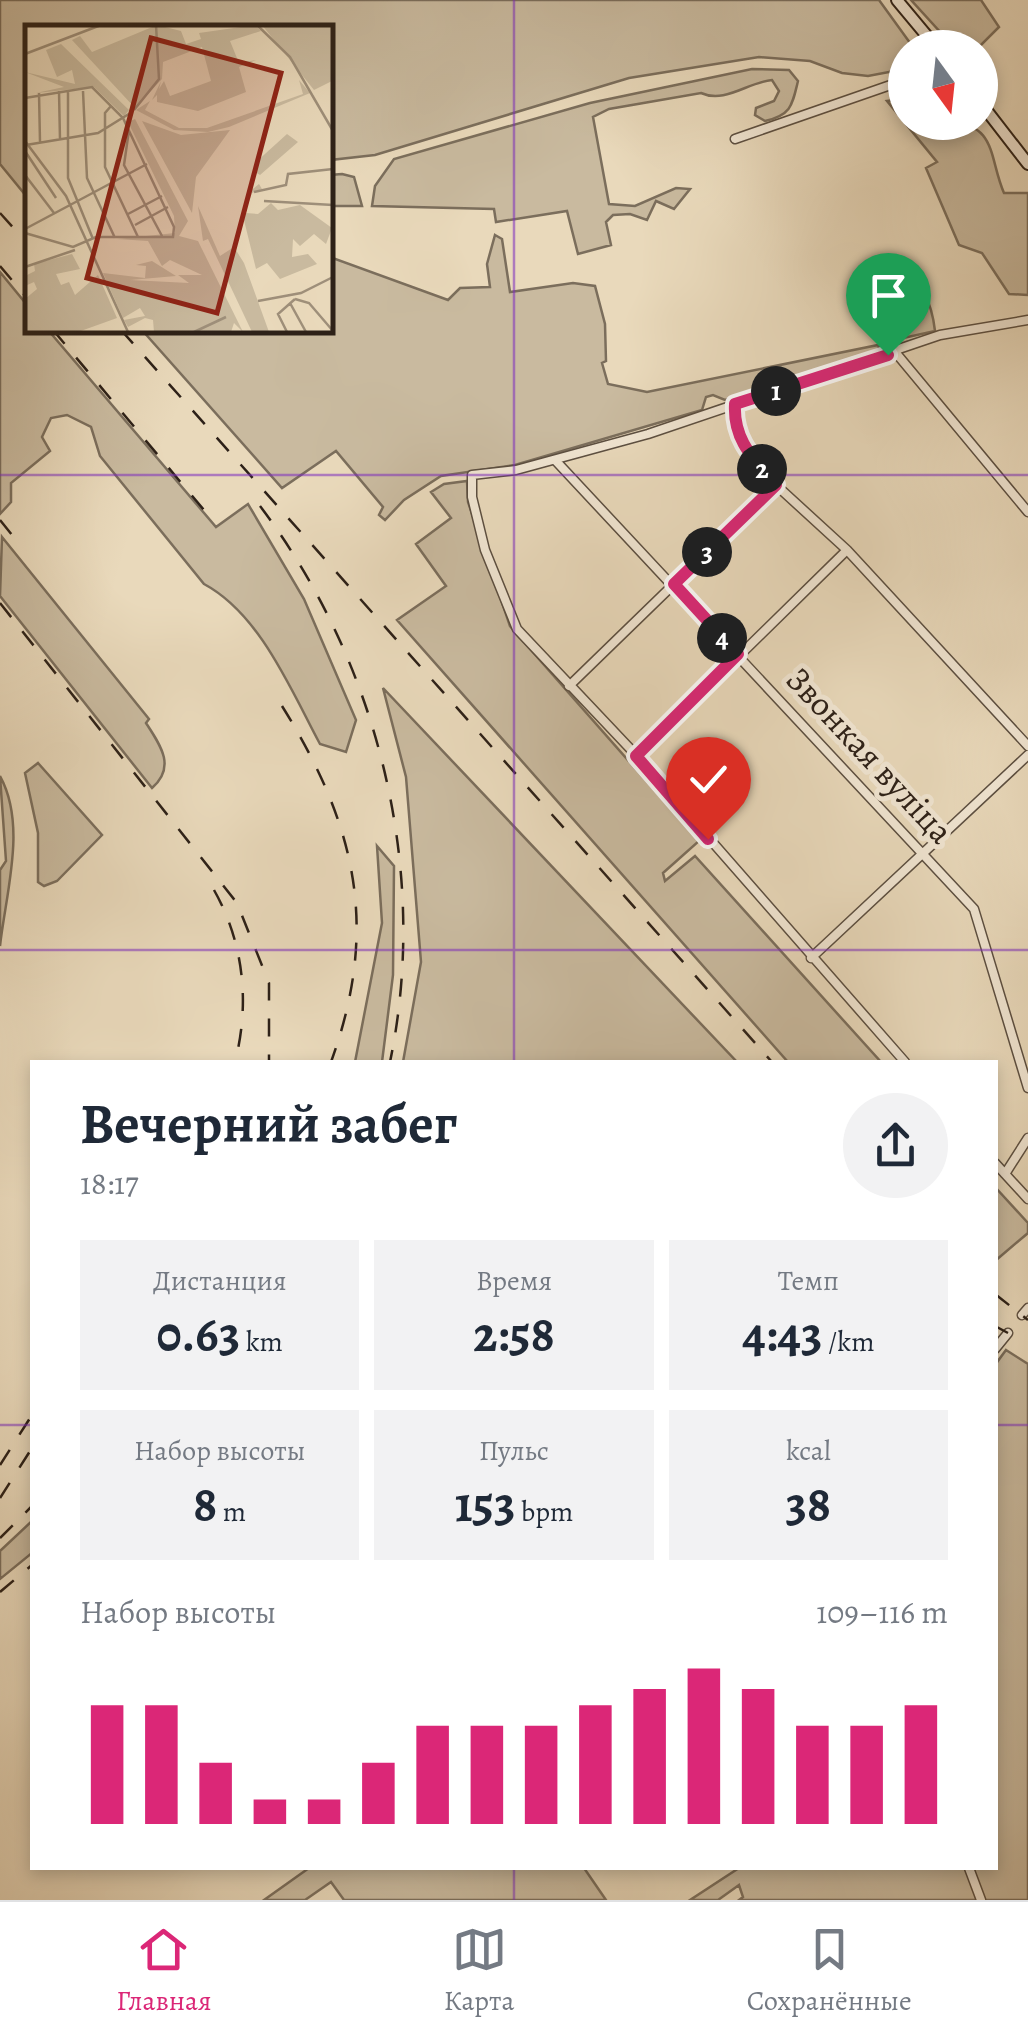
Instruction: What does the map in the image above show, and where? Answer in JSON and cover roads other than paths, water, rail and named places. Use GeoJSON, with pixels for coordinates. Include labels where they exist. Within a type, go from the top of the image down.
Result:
{"type":"FeatureCollection","features":[{"type":"Feature","properties":{"kind":"main road"},"geometry":{"type":"LineString","coordinates":[[897,0],[921,30]]}},
{"type":"Feature","properties":{"kind":"main road"},"geometry":{"type":"LineString","coordinates":[[998,125],[1028,164]]}},
{"type":"Feature","properties":{"kind":"street"},"geometry":{"type":"LineString","coordinates":[[735,139],[888,86]]}},
{"type":"Feature","properties":{"kind":"street"},"geometry":{"type":"LineString","coordinates":[[903,1060],[509,615],[485,550],[472,497],[472,476],[555,460],[896,353],[940,335],[1028,320]]}},
{"type":"Feature","properties":{"kind":"street"},"geometry":{"type":"LineString","coordinates":[[896,353],[1028,512]]}},
{"type":"Feature","properties":{"kind":"street"},"geometry":{"type":"LineString","coordinates":[[735,404],[734,424],[740,443],[776,485],[847,550],[1028,746]]}},
{"type":"Feature","properties":{"kind":"street","name":"Звонкая вуліца"},"geometry":{"type":"LineString","coordinates":[[555,460],[924,850],[974,909],[1028,1088]]}},
{"type":"Feature","properties":{"kind":"street"},"geometry":{"type":"LineString","coordinates":[[569,686],[776,485]]}},
{"type":"Feature","properties":{"kind":"street"},"geometry":{"type":"LineString","coordinates":[[636,756],[847,550]]}},
{"type":"Feature","properties":{"kind":"street"},"geometry":{"type":"LineString","coordinates":[[811,958],[1028,755]]}},
{"type":"Feature","properties":{"kind":"street"},"geometry":{"type":"LineString","coordinates":[[1005,1174],[1028,1138]]}},
{"type":"Feature","properties":{"kind":"street"},"geometry":{"type":"LineString","coordinates":[[998,1166],[1028,1199]]}},
{"type":"Feature","properties":{"kind":"street"},"geometry":{"type":"LineString","coordinates":[[998,1345],[1008,1333]]}},
{"type":"Feature","properties":{"kind":"street"},"geometry":{"type":"LineString","coordinates":[[970,1870],[980,1900]]}},
{"type":"Feature","properties":{"kind":"railway"},"geometry":{"type":"LineString","coordinates":[[0,213],[25,241]]}},
{"type":"Feature","properties":{"kind":"railway"},"geometry":{"type":"LineString","coordinates":[[0,266],[25,295]]}},
{"type":"Feature","properties":{"kind":"railway"},"geometry":{"type":"LineString","coordinates":[[55,332],[209,516]]}},
{"type":"Feature","properties":{"kind":"railway"},"geometry":{"type":"LineString","coordinates":[[123,332],[770,1060]]}},
{"type":"Feature","properties":{"kind":"railway"},"geometry":{"type":"LineString","coordinates":[[260,506],[301,567],[336,632],[364,700],[384,771],[398,843],[403,916],[401,989],[390,1060]]}},
{"type":"Feature","properties":{"kind":"railway"},"geometry":{"type":"LineString","coordinates":[[0,520],[16,540]]}},
{"type":"Feature","properties":{"kind":"railway"},"geometry":{"type":"LineString","coordinates":[[0,603],[237,903],[269,983],[269,1060]]}},
{"type":"Feature","properties":{"kind":"railway"},"geometry":{"type":"LineString","coordinates":[[282,706],[328,793],[353,878],[357,921],[354,966],[346,1013],[332,1060]]}},
{"type":"Feature","properties":{"kind":"railway"},"geometry":{"type":"LineString","coordinates":[[214,890],[232,931],[241,974],[242,1018],[235,1060]]}},
{"type":"Feature","properties":{"kind":"railway"},"geometry":{"type":"LineString","coordinates":[[998,1296],[1028,1320]]}},
{"type":"Feature","properties":{"kind":"railway"},"geometry":{"type":"LineString","coordinates":[[998,1328],[1008,1333]]}},
{"type":"Feature","properties":{"kind":"railway"},"geometry":{"type":"LineString","coordinates":[[0,1465],[30,1418]]}},
{"type":"Feature","properties":{"kind":"railway"},"geometry":{"type":"LineString","coordinates":[[0,1498],[30,1451]]}},
{"type":"Feature","properties":{"kind":"railway"},"geometry":{"type":"LineString","coordinates":[[0,1538],[30,1508]]}},
{"type":"Feature","properties":{"kind":"railway"},"geometry":{"type":"LineString","coordinates":[[0,1592],[30,1567]]}}]}
